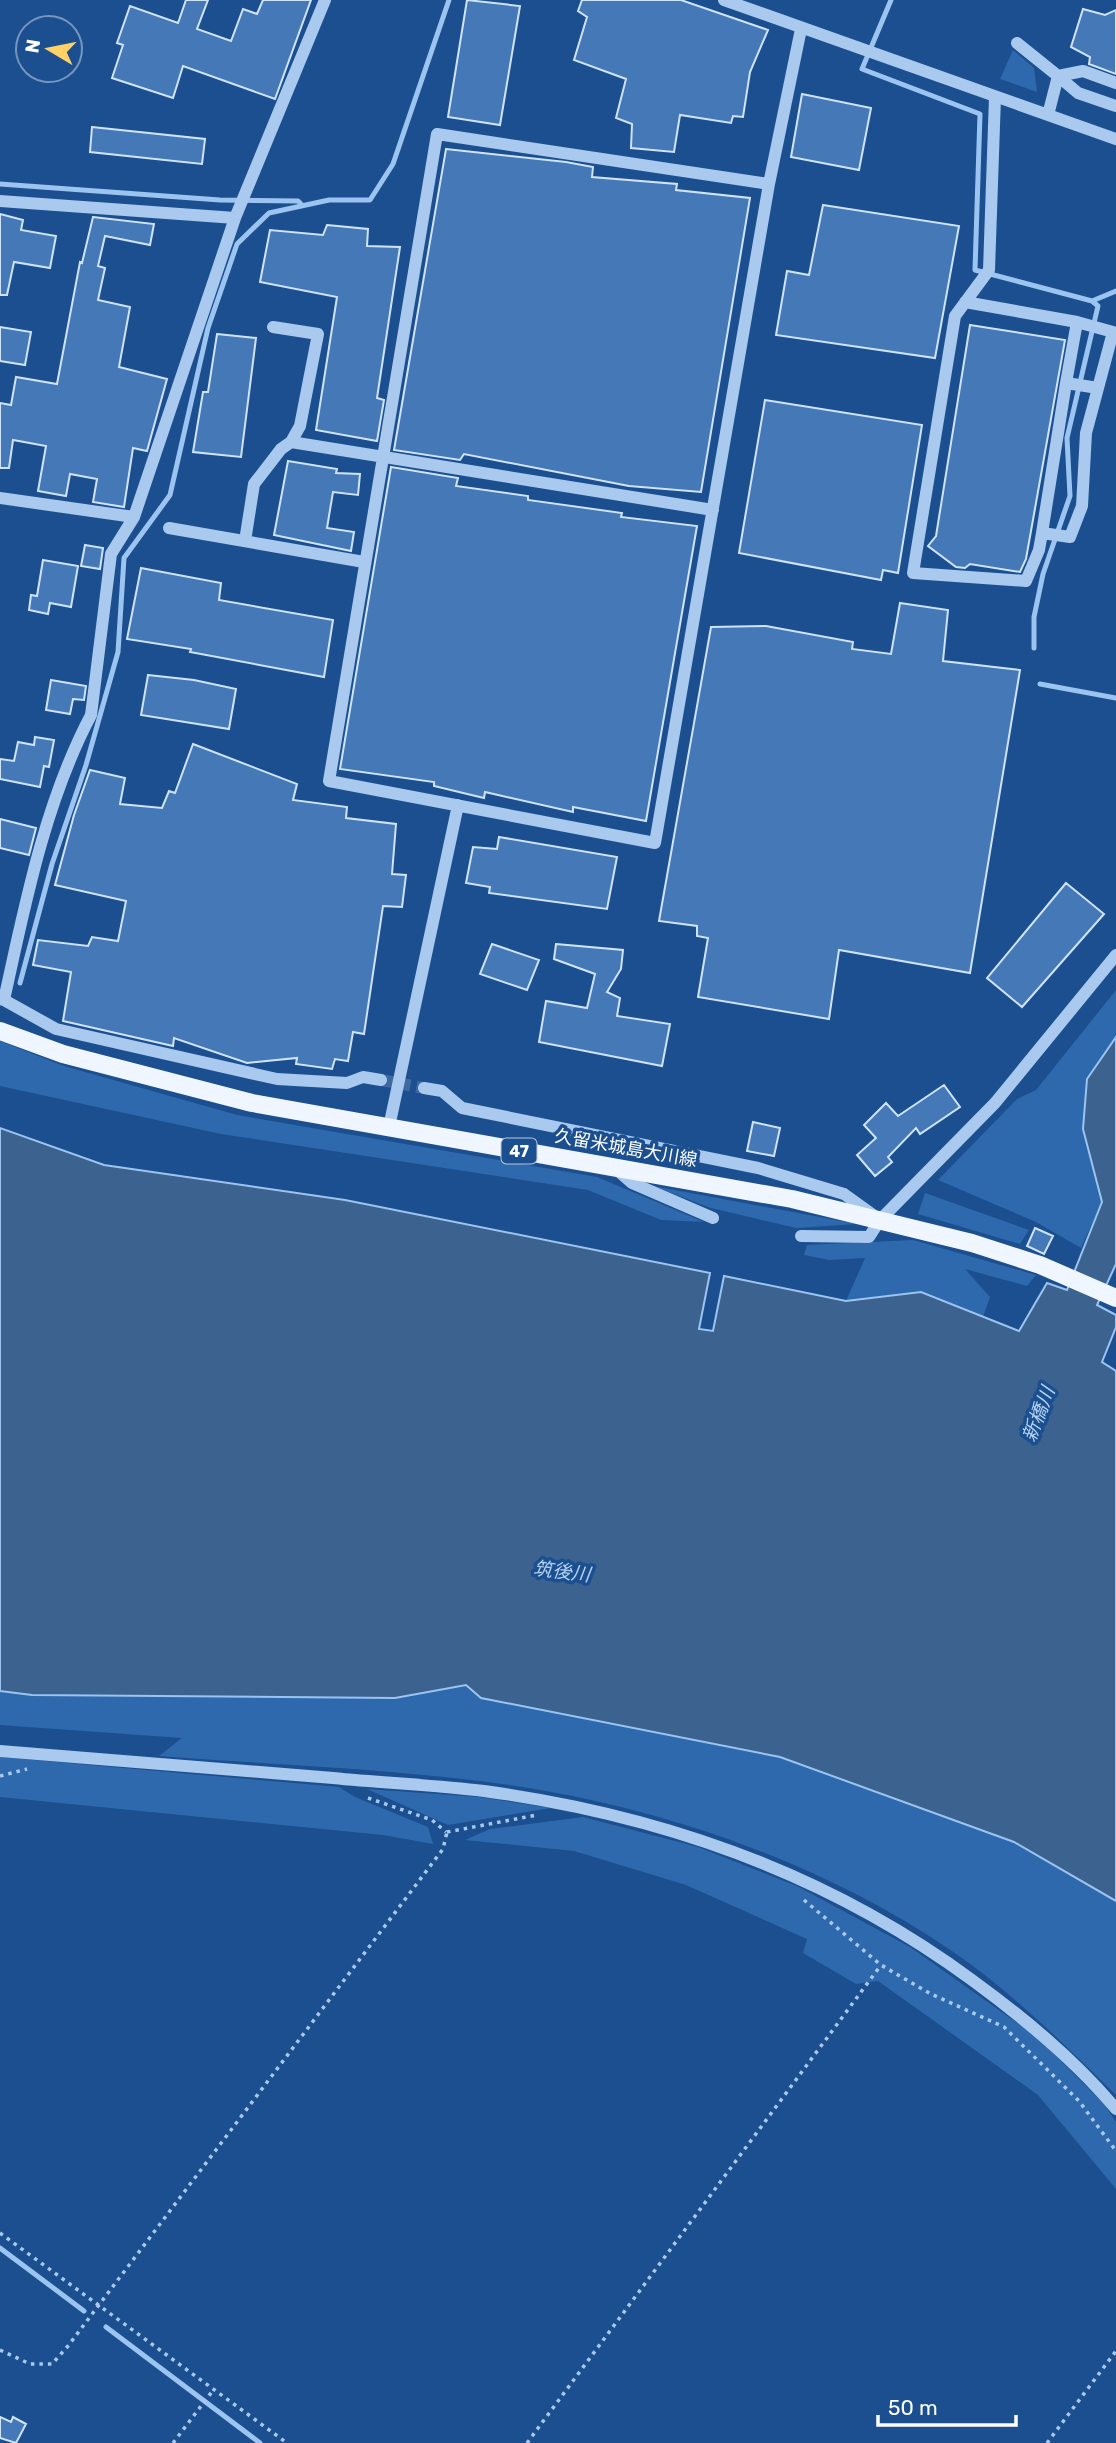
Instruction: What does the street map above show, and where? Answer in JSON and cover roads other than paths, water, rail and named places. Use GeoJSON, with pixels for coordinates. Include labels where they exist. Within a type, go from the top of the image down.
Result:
{"type":"FeatureCollection","features":[{"type":"Feature","properties":{"kind":"main road","name":"久留米城島大川線"},"geometry":{"type":"LineString","coordinates":[[0,1031],[63,1054],[252,1103],[792,1199],[880,1220],[1040,1265],[1116,1298]]}},
{"type":"Feature","properties":{"kind":"street"},"geometry":{"type":"LineString","coordinates":[[325,0],[234,218],[134,517],[111,554],[91,715],[43,838],[2,999],[56,1029],[277,1079],[347,1083],[363,1077],[381,1080]]}},
{"type":"Feature","properties":{"kind":"street"},"geometry":{"type":"LineString","coordinates":[[724,0],[1116,139]]}},
{"type":"Feature","properties":{"kind":"street"},"geometry":{"type":"LineString","coordinates":[[769,184],[437,134],[329,781],[655,843],[769,184],[801,29]]}},
{"type":"Feature","properties":{"kind":"street"},"geometry":{"type":"LineString","coordinates":[[1017,43],[1078,93],[1116,106]]}},
{"type":"Feature","properties":{"kind":"street"},"geometry":{"type":"LineString","coordinates":[[1058,75],[1083,71],[1116,83]]}},
{"type":"Feature","properties":{"kind":"street"},"geometry":{"type":"LineString","coordinates":[[1048,116],[1058,75]]}},
{"type":"Feature","properties":{"kind":"street"},"geometry":{"type":"LineString","coordinates":[[995,97],[989,270],[955,316],[913,573],[1026,581],[1038,550],[1051,534],[1073,384],[1077,322]]}},
{"type":"Feature","properties":{"kind":"street"},"geometry":{"type":"LineString","coordinates":[[0,201],[234,218]]}},
{"type":"Feature","properties":{"kind":"street"},"geometry":{"type":"LineString","coordinates":[[965,302],[1077,322],[1113,332],[1086,433],[1082,506],[1070,537],[1051,534]]}},
{"type":"Feature","properties":{"kind":"street"},"geometry":{"type":"LineString","coordinates":[[245,541],[254,484],[281,449],[291,442],[300,426],[318,334],[272,327]]}},
{"type":"Feature","properties":{"kind":"street"},"geometry":{"type":"LineString","coordinates":[[1073,384],[1098,388]]}},
{"type":"Feature","properties":{"kind":"street"},"geometry":{"type":"LineString","coordinates":[[291,442],[713,510]]}},
{"type":"Feature","properties":{"kind":"street"},"geometry":{"type":"LineString","coordinates":[[0,498],[134,517]]}},
{"type":"Feature","properties":{"kind":"street"},"geometry":{"type":"LineString","coordinates":[[169,528],[364,562]]}},
{"type":"Feature","properties":{"kind":"street"},"geometry":{"type":"LineString","coordinates":[[388,1127],[458,804]]}},
{"type":"Feature","properties":{"kind":"street"},"geometry":{"type":"LineString","coordinates":[[801,1236],[869,1237],[880,1220],[995,1103],[1116,955]]}},
{"type":"Feature","properties":{"kind":"street"},"geometry":{"type":"LineString","coordinates":[[424,1088],[442,1091],[462,1108],[758,1168],[844,1194],[880,1220]]}},
{"type":"Feature","properties":{"kind":"street"},"geometry":{"type":"LineString","coordinates":[[615,1168],[632,1183],[713,1218]]}},
{"type":"Feature","properties":{"kind":"street"},"geometry":{"type":"LineString","coordinates":[[0,1751],[483,1791],[582,1807],[630,1818],[769,1863],[833,1893],[938,1955],[1046,2038],[1116,2109]]}},
{"type":"Feature","properties":{"kind":"water"},"geometry":{"type":"Polygon","coordinates":[[[1116,1037],[1116,1264],[1097,1305],[1116,1315],[1116,1327],[1102,1362],[1116,1371],[1116,1901],[1014,1842],[780,1757],[481,1698],[466,1685],[395,1698],[32,1695],[0,1691],[0,1128],[104,1165],[345,1200],[710,1273],[699,1329],[713,1331],[724,1276],[846,1301],[921,1292],[1019,1331],[1047,1283],[1067,1290],[1102,1202],[1083,1129],[1087,1079],[1116,1037]]]}},
{"type":"Feature","properties":{"kind":"waterway"},"geometry":{"type":"LineString","coordinates":[[20,983],[52,864],[86,765],[118,652],[124,558],[170,495],[208,328],[237,244],[269,213],[329,200],[370,200],[393,164],[449,0]]}},
{"type":"Feature","properties":{"kind":"waterway"},"geometry":{"type":"LineString","coordinates":[[891,0],[862,69],[980,114],[975,270],[1092,301],[1098,306],[1067,438],[1070,496],[1043,574],[1034,617],[1034,648]]}},
{"type":"Feature","properties":{"kind":"waterway"},"geometry":{"type":"LineString","coordinates":[[0,184],[220,200],[298,201],[302,205]]}},
{"type":"Feature","properties":{"kind":"waterway"},"geometry":{"type":"LineString","coordinates":[[1092,301],[1116,291]]}},
{"type":"Feature","properties":{"kind":"waterway"},"geometry":{"type":"LineString","coordinates":[[1040,684],[1116,698]]}},
{"type":"Feature","properties":{"kind":"waterway"},"geometry":{"type":"LineString","coordinates":[[0,2248],[84,2311]]}},
{"type":"Feature","properties":{"kind":"waterway"},"geometry":{"type":"LineString","coordinates":[[106,2327],[260,2443]]}},
{"type":"Feature","properties":{"kind":"tunnel"},"geometry":{"type":"LineString","coordinates":[[381,1080],[424,1088]]}},
{"type":"Feature","properties":{"kind":"water label","name":"新橋川"},"geometry":{"type":"Point","coordinates":[1038,1414]}},
{"type":"Feature","properties":{"kind":"water label","name":"筑後川"},"geometry":{"type":"Point","coordinates":[562,1571]}}]}
